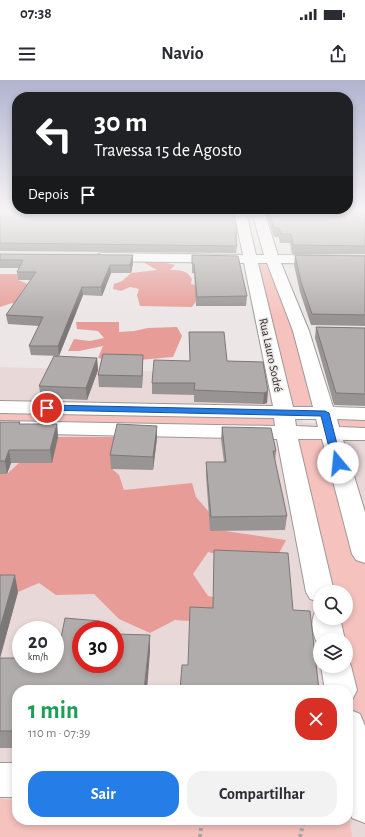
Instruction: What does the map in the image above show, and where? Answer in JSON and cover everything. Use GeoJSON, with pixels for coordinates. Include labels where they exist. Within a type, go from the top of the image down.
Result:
{"type":"FeatureCollection","features":[{"type":"Feature","properties":{"kind":"street","name":"Rua Lauro Sodré"},"geometry":{"type":"LineString","coordinates":[[248,247],[319,585]]}},
{"type":"Feature","properties":{"kind":"street"},"geometry":{"type":"LineString","coordinates":[[269,247],[272,259],[308,331],[327,423],[365,554]]}},
{"type":"Feature","properties":{"kind":"street"},"geometry":{"type":"LineString","coordinates":[[94,257],[365,260]]}},
{"type":"Feature","properties":{"kind":"street"},"geometry":{"type":"LineString","coordinates":[[0,407],[285,423]]}},
{"type":"Feature","properties":{"kind":"street"},"geometry":{"type":"LineString","coordinates":[[0,427],[327,423],[365,414]]}},
{"type":"Feature","properties":{"kind":"street"},"geometry":{"type":"LineString","coordinates":[[327,423],[365,434]]}},
{"type":"Feature","properties":{"kind":"street"},"geometry":{"type":"LineString","coordinates":[[337,673],[340,685]]}},
{"type":"Feature","properties":{"kind":"street"},"geometry":{"type":"LineString","coordinates":[[353,753],[360,794]]}},
{"type":"Feature","properties":{"kind":"street"},"geometry":{"type":"LineString","coordinates":[[0,780],[12,780]]}},
{"type":"Feature","properties":{"kind":"path"},"geometry":{"type":"LineString","coordinates":[[200,837],[201,825]]}},
{"type":"Feature","properties":{"kind":"path"},"geometry":{"type":"LineString","coordinates":[[300,837],[303,825]]}},
{"type":"Feature","properties":{"kind":"shaded area"},"geometry":{"type":"Polygon","coordinates":[[[250,259],[272,259],[325,413],[284,413],[250,259]]]}},
{"type":"Feature","properties":{"kind":"shaded area"},"geometry":{"type":"Polygon","coordinates":[[[143,262],[162,262],[175,265],[170,270],[180,270],[188,274],[192,279],[191,284],[210,288],[196,296],[196,301],[192,307],[140,306],[137,295],[139,289],[130,287],[121,291],[113,289],[114,284],[122,281],[131,273],[157,270],[143,262]]]}},
{"type":"Feature","properties":{"kind":"shaded area"},"geometry":{"type":"Polygon","coordinates":[[[0,274],[21,274],[18,280],[28,284],[23,291],[34,293],[22,307],[12,303],[0,307],[0,274]]]}},
{"type":"Feature","properties":{"kind":"shaded area"},"geometry":{"type":"Polygon","coordinates":[[[76,322],[119,322],[119,332],[148,328],[177,327],[182,336],[173,357],[117,362],[98,358],[103,346],[79,351],[68,351],[74,339],[90,341],[104,338],[98,331],[77,329],[76,322]]]}},
{"type":"Feature","properties":{"kind":"shaded area"},"geometry":{"type":"Polygon","coordinates":[[[0,367],[291,373],[303,423],[365,424],[365,837],[0,837],[0,367]]]}},
{"type":"Feature","properties":{"kind":"shaded area"},"geometry":{"type":"Polygon","coordinates":[[[0,407],[284,413],[287,433],[329,433],[365,554],[365,805],[353,748],[353,685],[347,685],[347,673],[353,673],[353,633],[329,633],[327,625],[353,625],[353,585],[319,585],[286,433],[0,427],[0,407]]]}},
{"type":"Feature","properties":{"kind":"shaded area"},"geometry":{"type":"Polygon","coordinates":[[[325,413],[365,414],[365,434],[329,433],[325,413]]]}},
{"type":"Feature","properties":{"kind":"shaded area"},"geometry":{"type":"Polygon","coordinates":[[[58,437],[118,437],[111,468],[119,475],[124,490],[192,483],[196,497],[209,512],[211,531],[225,531],[286,540],[275,561],[239,559],[208,552],[193,574],[208,596],[260,604],[190,621],[175,620],[150,633],[119,619],[94,594],[56,595],[39,583],[18,592],[0,591],[0,474],[7,474],[19,463],[58,437]]]}},
{"type":"Feature","properties":{"kind":"shaded area"},"geometry":{"type":"Polygon","coordinates":[[[0,799],[12,800],[12,825],[350,825],[352,837],[0,837],[0,799]]]}},
{"type":"Feature","properties":{"kind":"building"},"geometry":{"type":"Polygon","coordinates":[[[0,254],[133,255],[130,265],[110,265],[101,287],[82,287],[58,346],[29,346],[43,317],[6,315],[36,272],[17,272],[23,260],[0,260],[0,254]]]}},
{"type":"Feature","properties":{"kind":"building"},"geometry":{"type":"Polygon","coordinates":[[[192,255],[238,256],[247,296],[197,297],[192,255]]]}},
{"type":"Feature","properties":{"kind":"building"},"geometry":{"type":"Polygon","coordinates":[[[295,255],[365,256],[365,315],[312,314],[301,282],[295,255]]]}},
{"type":"Feature","properties":{"kind":"building"},"geometry":{"type":"Polygon","coordinates":[[[316,327],[365,328],[365,394],[336,393],[316,327]]]}},
{"type":"Feature","properties":{"kind":"building"},"geometry":{"type":"Polygon","coordinates":[[[189,332],[224,332],[227,361],[263,362],[268,391],[264,393],[194,390],[195,383],[152,383],[154,360],[190,361],[189,332]]]}},
{"type":"Feature","properties":{"kind":"building"},"geometry":{"type":"Polygon","coordinates":[[[103,354],[143,355],[142,376],[98,375],[103,354]]]}},
{"type":"Feature","properties":{"kind":"building"},"geometry":{"type":"Polygon","coordinates":[[[54,356],[97,358],[86,388],[39,386],[54,356]]]}},
{"type":"Feature","properties":{"kind":"building"},"geometry":{"type":"Polygon","coordinates":[[[0,422],[20,422],[19,424],[57,424],[50,450],[9,450],[5,461],[0,461],[0,422]]]}},
{"type":"Feature","properties":{"kind":"building"},"geometry":{"type":"Polygon","coordinates":[[[117,424],[157,426],[153,457],[110,455],[117,424]]]}},
{"type":"Feature","properties":{"kind":"building"},"geometry":{"type":"Polygon","coordinates":[[[222,427],[271,428],[276,451],[273,451],[287,516],[211,517],[206,462],[226,462],[222,427]]]}},
{"type":"Feature","properties":{"kind":"building"},"geometry":{"type":"Polygon","coordinates":[[[214,550],[288,553],[293,610],[310,611],[313,637],[313,673],[317,673],[318,685],[180,685],[182,665],[188,665],[190,607],[213,608],[214,550]]]}},
{"type":"Feature","properties":{"kind":"building"},"geometry":{"type":"Polygon","coordinates":[[[0,575],[15,575],[0,628],[0,575]]]}},
{"type":"Feature","properties":{"kind":"building"},"geometry":{"type":"Polygon","coordinates":[[[65,618],[100,621],[72,621],[72,673],[124,673],[124,634],[150,635],[145,685],[12,685],[12,731],[0,731],[0,658],[12,658],[12,673],[64,673],[65,618]]]}},
{"type":"Feature","properties":{"kind":"route"},"geometry":{"type":"LineString","coordinates":[[47,408],[325,413],[338,463]]}}]}
